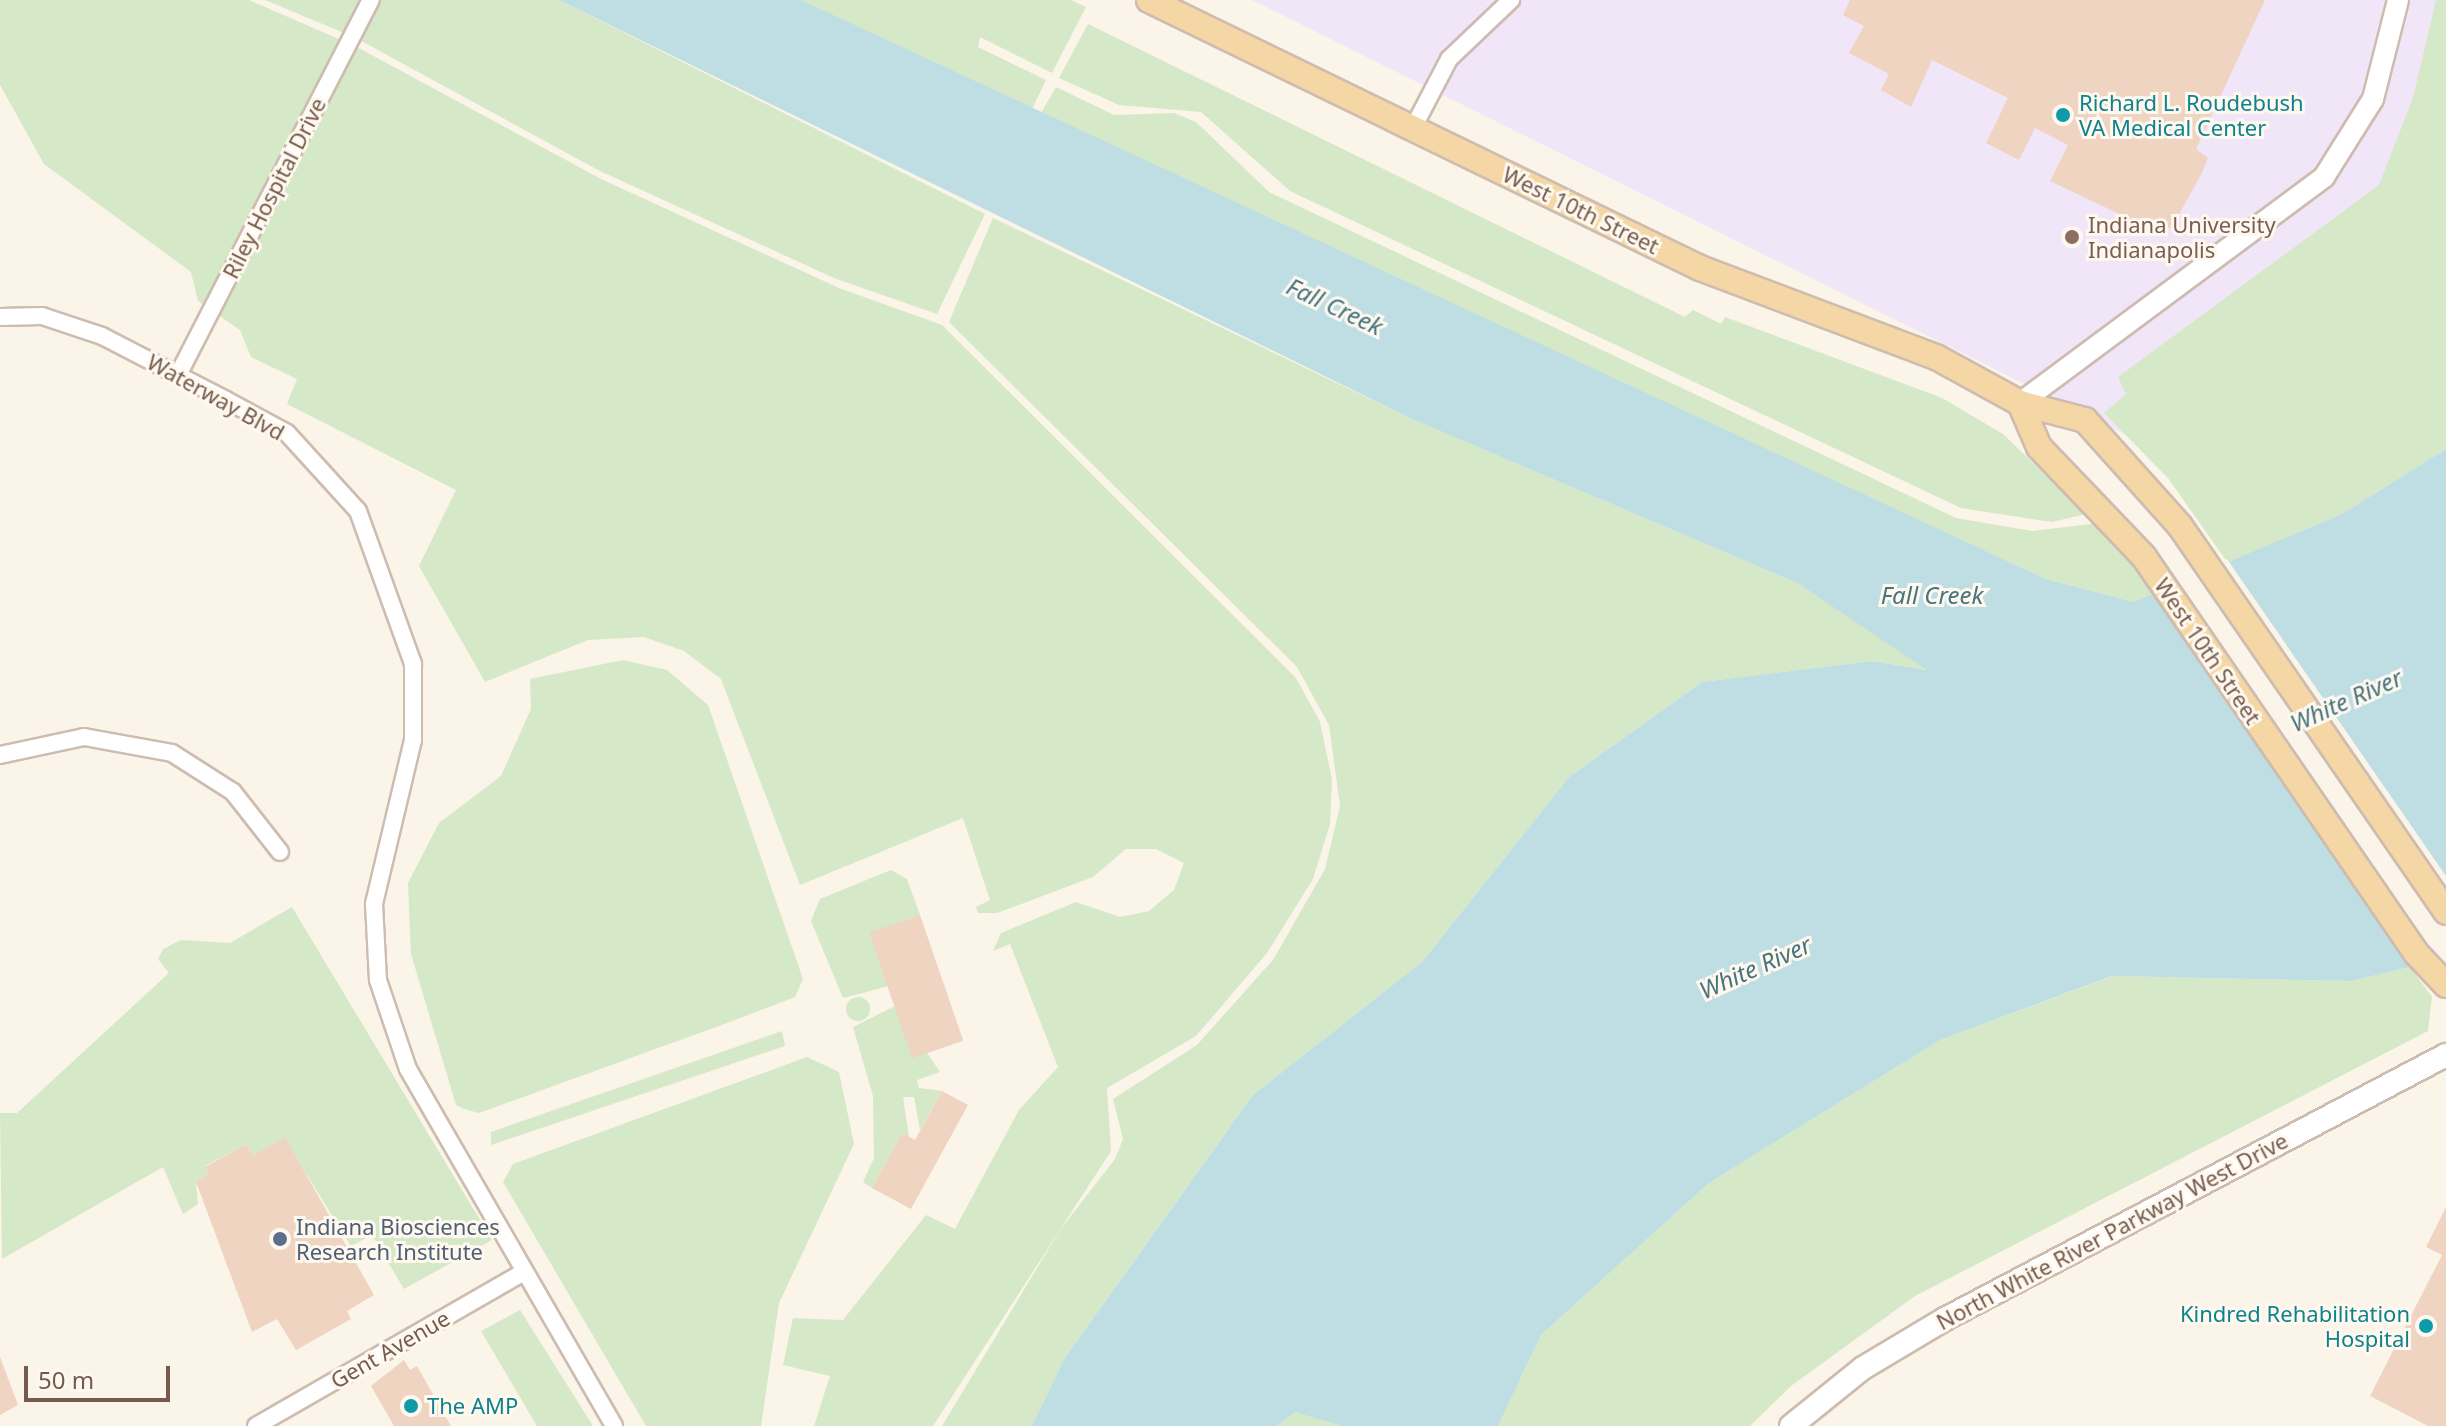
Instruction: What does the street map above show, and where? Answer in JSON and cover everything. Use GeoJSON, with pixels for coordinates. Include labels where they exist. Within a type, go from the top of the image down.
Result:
{"type":"FeatureCollection","features":[{"type":"Feature","properties":{"kind":"main road","name":"West 10th Street"},"geometry":{"type":"LineString","coordinates":[[1149,0],[1700,268],[1924,351],[2020,403],[2085,420],[2180,526],[2446,912]]}},
{"type":"Feature","properties":{"kind":"main road","name":"West 10th Street"},"geometry":{"type":"LineString","coordinates":[[2020,403],[2039,447],[2144,557],[2441,982]]}},
{"type":"Feature","properties":{"kind":"main road","name":"North White River Parkway West Drive"},"geometry":{"type":"LineString","coordinates":[[1791,1426],[1852,1376],[1945,1319],[2446,1055]]}},
{"type":"Feature","properties":{"kind":"street","name":"Riley Hospital Drive"},"geometry":{"type":"LineString","coordinates":[[178,375],[371,0]]}},
{"type":"Feature","properties":{"kind":"street"},"geometry":{"type":"LineString","coordinates":[[1413,128],[1449,59],[1511,0]]}},
{"type":"Feature","properties":{"kind":"street"},"geometry":{"type":"LineString","coordinates":[[2020,403],[2324,177],[2373,99],[2398,0]]}},
{"type":"Feature","properties":{"kind":"street","name":"Waterway Blvd"},"geometry":{"type":"LineString","coordinates":[[0,317],[42,316],[178,375],[287,433],[358,511],[386,579],[413,664],[413,740],[374,904],[378,980],[408,1069],[614,1426]]}},
{"type":"Feature","properties":{"kind":"street"},"geometry":{"type":"LineString","coordinates":[[0,755],[67,737],[159,749],[233,792],[280,852]]}},
{"type":"Feature","properties":{"kind":"street","name":"Gent Avenue"},"geometry":{"type":"LineString","coordinates":[[256,1426],[524,1272]]}},
{"type":"Feature","properties":{"kind":"shaded area","name":"Indiana University Indianapolis"},"geometry":{"type":"Polygon","coordinates":[[[1252,0],[2446,0],[2446,166],[2165,454],[1252,0]]]}},
{"type":"Feature","properties":{"kind":"green space"},"geometry":{"type":"Polygon","coordinates":[[[0,0],[249,0],[355,46],[601,179],[839,288],[942,325],[1296,678],[1320,722],[1332,779],[1330,824],[1313,879],[1267,953],[1196,1036],[1107,1088],[1111,1151],[933,1426],[814,1426],[830,1376],[783,1365],[793,1318],[843,1320],[926,1215],[955,1229],[1019,1110],[1058,1067],[1010,944],[993,951],[1001,933],[1076,902],[1120,917],[1149,911],[1174,890],[1184,863],[1156,849],[1126,849],[1093,877],[997,913],[978,913],[976,907],[990,900],[963,818],[800,885],[721,679],[684,651],[644,637],[588,640],[485,682],[419,566],[456,490],[287,404],[297,379],[251,357],[240,330],[198,301],[191,272],[44,164],[0,85],[0,0]]]}},
{"type":"Feature","properties":{"kind":"green space"},"geometry":{"type":"Polygon","coordinates":[[[265,0],[559,0],[985,214],[937,314],[834,278],[600,171],[354,37],[265,0]]]}},
{"type":"Feature","properties":{"kind":"green space"},"geometry":{"type":"Polygon","coordinates":[[[801,0],[1071,0],[1086,7],[1052,73],[980,37],[978,47],[1046,80],[1031,111],[801,0]]]}},
{"type":"Feature","properties":{"kind":"green space"},"geometry":{"type":"Polygon","coordinates":[[[2436,0],[2446,0],[2446,449],[2342,514],[2228,563],[2168,478],[2104,413],[2126,394],[2118,377],[2379,185],[2413,98],[2436,0]]]}},
{"type":"Feature","properties":{"kind":"green space"},"geometry":{"type":"Polygon","coordinates":[[[1088,24],[1685,317],[1693,310],[1721,324],[1725,317],[1942,398],[2003,434],[2086,514],[2052,522],[1961,508],[1290,191],[1201,112],[1119,105],[1059,78],[1088,24]]]}},
{"type":"Feature","properties":{"kind":"green space"},"geometry":{"type":"Polygon","coordinates":[[[1056,87],[1114,115],[1174,113],[1196,122],[1269,192],[1956,518],[2032,531],[2100,523],[2154,595],[2134,602],[2046,579],[1040,115],[1056,87]]]}},
{"type":"Feature","properties":{"kind":"green space"},"geometry":{"type":"Polygon","coordinates":[[[993,218],[1412,419],[1797,583],[1928,670],[1872,661],[1702,682],[1569,777],[1422,962],[1253,1095],[1064,1359],[1032,1426],[942,1426],[1060,1230],[1115,1159],[1123,1139],[1113,1099],[1197,1045],[1273,960],[1325,869],[1340,806],[1329,725],[1297,667],[949,322],[993,218]]]}},
{"type":"Feature","properties":{"kind":"green space"},"geometry":{"type":"Polygon","coordinates":[[[623,660],[667,670],[708,705],[803,979],[795,997],[479,1113],[464,1109],[456,1105],[411,954],[408,883],[439,823],[501,776],[531,709],[530,679],[623,660]]]}},
{"type":"Feature","properties":{"kind":"green space"},"geometry":{"type":"Polygon","coordinates":[[[891,870],[907,879],[920,915],[869,933],[889,986],[843,998],[811,921],[820,899],[891,870]]]}},
{"type":"Feature","properties":{"kind":"green space"},"geometry":{"type":"Polygon","coordinates":[[[292,907],[492,1240],[404,1289],[372,1235],[351,1246],[284,1138],[253,1155],[246,1144],[205,1166],[209,1174],[196,1182],[198,1204],[183,1214],[163,1167],[2,1259],[0,1113],[17,1113],[169,973],[158,959],[163,949],[181,940],[230,943],[292,907]]]}},
{"type":"Feature","properties":{"kind":"green space"},"geometry":{"type":"Polygon","coordinates":[[[2410,967],[2432,997],[2428,1031],[1915,1296],[1791,1386],[1750,1426],[1498,1426],[1541,1335],[1709,1183],[1940,1040],[2113,976],[2351,981],[2410,967]]]}},
{"type":"Feature","properties":{"kind":"green space"},"geometry":{"type":"Polygon","coordinates":[[[858,997],[866,1001],[870,1009],[866,1017],[858,1021],[850,1017],[846,1009],[850,1001],[858,997]]]}},
{"type":"Feature","properties":{"kind":"green space"},"geometry":{"type":"Polygon","coordinates":[[[895,1006],[940,1072],[917,1080],[919,1088],[942,1091],[920,1130],[914,1097],[903,1097],[909,1137],[902,1133],[872,1188],[863,1182],[874,1158],[873,1096],[853,1027],[895,1006]]]}},
{"type":"Feature","properties":{"kind":"green space"},"geometry":{"type":"Polygon","coordinates":[[[782,1031],[785,1046],[491,1145],[491,1132],[782,1031]]]}},
{"type":"Feature","properties":{"kind":"green space"},"geometry":{"type":"Polygon","coordinates":[[[807,1057],[839,1072],[854,1144],[779,1303],[761,1426],[646,1426],[503,1182],[513,1164],[807,1057]]]}},
{"type":"Feature","properties":{"kind":"green space"},"geometry":{"type":"Polygon","coordinates":[[[520,1310],[593,1426],[537,1426],[481,1331],[520,1310]]]}},
{"type":"Feature","properties":{"kind":"green space"},"geometry":{"type":"Polygon","coordinates":[[[1294,1412],[1338,1422],[1343,1426],[1277,1426],[1294,1412]]]}},
{"type":"Feature","properties":{"kind":"water"},"geometry":{"type":"Polygon","coordinates":[[[559,0],[801,0],[2046,579],[2134,602],[2342,514],[2446,449],[2446,928],[2410,967],[2351,981],[2112,976],[1940,1040],[1709,1183],[1541,1335],[1498,1426],[1343,1426],[1295,1412],[1277,1426],[1032,1426],[1064,1359],[1253,1095],[1422,962],[1569,777],[1702,682],[1872,661],[1927,670],[1797,583],[1412,419],[559,0]]]}},
{"type":"Feature","properties":{"kind":"pier"},"geometry":{"type":"Polygon","coordinates":[[[2227,559],[2446,876],[2446,934],[2413,970],[2150,591],[2227,559]]]}},
{"type":"Feature","properties":{"kind":"building","name":"Richard L. Roudebush VA Medical Center"},"geometry":{"type":"Polygon","coordinates":[[[1850,0],[2265,0],[2196,149],[2208,158],[2201,175],[2172,227],[2157,232],[2050,181],[2068,145],[2035,128],[2019,160],[1986,143],[2008,98],[1932,60],[1911,107],[1881,90],[1889,74],[1849,53],[1864,26],[1843,15],[1850,0]]]}},
{"type":"Feature","properties":{"kind":"building"},"geometry":{"type":"Polygon","coordinates":[[[920,915],[963,1041],[912,1058],[869,933],[920,915]]]}},
{"type":"Feature","properties":{"kind":"building"},"geometry":{"type":"Polygon","coordinates":[[[942,1091],[968,1105],[911,1209],[872,1188],[902,1133],[915,1140],[942,1091]]]}},
{"type":"Feature","properties":{"kind":"building","name":"Indiana Biosciences Research Institute"},"geometry":{"type":"Polygon","coordinates":[[[285,1137],[374,1295],[347,1311],[351,1319],[296,1350],[277,1319],[252,1332],[196,1182],[209,1174],[205,1167],[246,1144],[253,1155],[285,1137]]]}},
{"type":"Feature","properties":{"kind":"building","name":"Kindred Rehabilitation Hospital"},"geometry":{"type":"Polygon","coordinates":[[[2446,1207],[2446,1426],[2428,1426],[2370,1396],[2442,1255],[2426,1247],[2446,1207]]]}},
{"type":"Feature","properties":{"kind":"building"},"geometry":{"type":"Polygon","coordinates":[[[0,1357],[18,1405],[0,1415],[0,1357]]]}},
{"type":"Feature","properties":{"kind":"building","name":"The AMP"},"geometry":{"type":"Polygon","coordinates":[[[404,1360],[410,1370],[417,1366],[451,1426],[394,1426],[371,1386],[404,1360]]]}},
{"type":"Feature","properties":{"kind":"place","name":"Richard L. Roudebush VA Medical Center"},"geometry":{"type":"Point","coordinates":[2063,115]}},
{"type":"Feature","properties":{"kind":"place","name":"Indiana University Indianapolis"},"geometry":{"type":"Point","coordinates":[2072,237]}},
{"type":"Feature","properties":{"kind":"place","name":"Indiana Biosciences Research Institute"},"geometry":{"type":"Point","coordinates":[280,1239]}},
{"type":"Feature","properties":{"kind":"place","name":"Kindred Rehabilitation Hospital"},"geometry":{"type":"Point","coordinates":[2426,1326]}},
{"type":"Feature","properties":{"kind":"place","name":"The AMP"},"geometry":{"type":"Point","coordinates":[411,1406]}},
{"type":"Feature","properties":{"kind":"water label","name":"Fall Creek"},"geometry":{"type":"Point","coordinates":[1335,306]}},
{"type":"Feature","properties":{"kind":"water label","name":"Fall Creek"},"geometry":{"type":"Point","coordinates":[1932,595]}},
{"type":"Feature","properties":{"kind":"water label","name":"White River"},"geometry":{"type":"Point","coordinates":[2346,700]}},
{"type":"Feature","properties":{"kind":"water label","name":"White River"},"geometry":{"type":"Point","coordinates":[1755,967]}}]}
